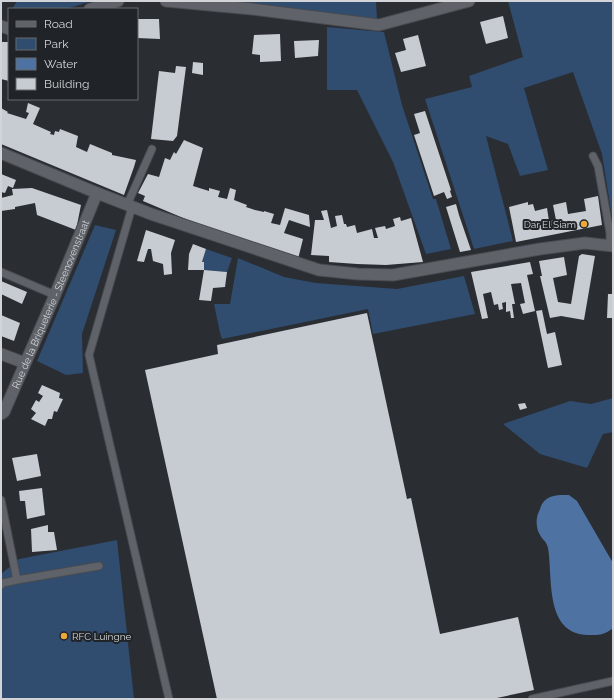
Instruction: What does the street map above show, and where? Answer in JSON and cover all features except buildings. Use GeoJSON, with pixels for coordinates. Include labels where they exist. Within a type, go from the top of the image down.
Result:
{"type":"FeatureCollection","features":[{"type":"Feature","properties":{"kind":"street"},"geometry":{"type":"LineString","coordinates":[[94,8],[118,1]]}},
{"type":"Feature","properties":{"kind":"street"},"geometry":{"type":"LineString","coordinates":[[166,1],[252,9],[379,25],[469,1]]}},
{"type":"Feature","properties":{"kind":"street"},"geometry":{"type":"LineString","coordinates":[[1,153],[130,206],[268,254],[319,270],[358,274],[393,275],[540,249],[585,243],[612,246]]}},
{"type":"Feature","properties":{"kind":"street","name":"Rue de la Briqueterie - Steenovenstraat"},"geometry":{"type":"LineString","coordinates":[[1,414],[4,412],[55,295],[96,193]]}},
{"type":"Feature","properties":{"kind":"street"},"geometry":{"type":"LineString","coordinates":[[1,354],[25,364]]}},
{"type":"Feature","properties":{"kind":"lane"},"geometry":{"type":"LineString","coordinates":[[152,149],[130,206],[89,355],[169,699]]}},
{"type":"Feature","properties":{"kind":"lane"},"geometry":{"type":"LineString","coordinates":[[593,156],[598,166],[612,246]]}},
{"type":"Feature","properties":{"kind":"lane"},"geometry":{"type":"LineString","coordinates":[[1,272],[55,295]]}},
{"type":"Feature","properties":{"kind":"lane"},"geometry":{"type":"LineString","coordinates":[[1,500],[17,580]]}},
{"type":"Feature","properties":{"kind":"lane"},"geometry":{"type":"LineString","coordinates":[[1,584],[3,582],[100,566]]}},
{"type":"Feature","properties":{"kind":"lane"},"geometry":{"type":"LineString","coordinates":[[532,699],[613,681]]}},
{"type":"Feature","properties":{"kind":"green space"},"geometry":{"type":"Polygon","coordinates":[[[17,1],[92,1],[69,8],[13,8],[17,1]]]}},
{"type":"Feature","properties":{"kind":"green space"},"geometry":{"type":"Polygon","coordinates":[[[228,1],[376,1],[377,20],[328,15],[228,1]]]}},
{"type":"Feature","properties":{"kind":"green space"},"geometry":{"type":"Polygon","coordinates":[[[508,1],[613,1],[613,224],[602,154],[573,72],[524,88],[548,170],[520,176],[508,144],[486,136],[513,241],[474,249],[425,99],[472,87],[469,76],[523,57],[508,1]]]}},
{"type":"Feature","properties":{"kind":"green space"},"geometry":{"type":"Polygon","coordinates":[[[327,27],[384,32],[402,105],[433,199],[436,199],[451,249],[426,254],[393,162],[357,90],[327,90],[327,27]]]}},
{"type":"Feature","properties":{"kind":"green space"},"geometry":{"type":"Polygon","coordinates":[[[95,225],[116,230],[82,334],[83,373],[66,375],[37,361],[95,225]]]}},
{"type":"Feature","properties":{"kind":"green space"},"geometry":{"type":"Polygon","coordinates":[[[206,249],[232,258],[227,272],[204,270],[204,262],[202,262],[206,249]]]}},
{"type":"Feature","properties":{"kind":"green space"},"geometry":{"type":"Polygon","coordinates":[[[238,258],[284,277],[316,283],[397,289],[464,276],[475,314],[373,334],[368,309],[222,339],[214,304],[230,304],[238,258]]]}},
{"type":"Feature","properties":{"kind":"green space"},"geometry":{"type":"Polygon","coordinates":[[[613,398],[613,432],[603,434],[587,468],[540,454],[503,424],[570,401],[591,404],[613,398]]]}},
{"type":"Feature","properties":{"kind":"green space","name":"RFC Luingne"},"geometry":{"type":"Polygon","coordinates":[[[117,540],[134,699],[1,699],[1,574],[19,559],[117,540]]]}},
{"type":"Feature","properties":{"kind":"water"},"geometry":{"type":"Polygon","coordinates":[[[569,495],[577,501],[613,563],[613,628],[599,635],[588,635],[574,632],[564,625],[557,615],[553,602],[548,548],[538,532],[537,517],[545,500],[553,496],[569,495]]]}},
{"type":"Feature","properties":{"kind":"place","name":"Dar El Siam"},"geometry":{"type":"Point","coordinates":[584,224]}},
{"type":"Feature","properties":{"kind":"place","name":"RFC Luingne"},"geometry":{"type":"Point","coordinates":[64,636]}}]}
